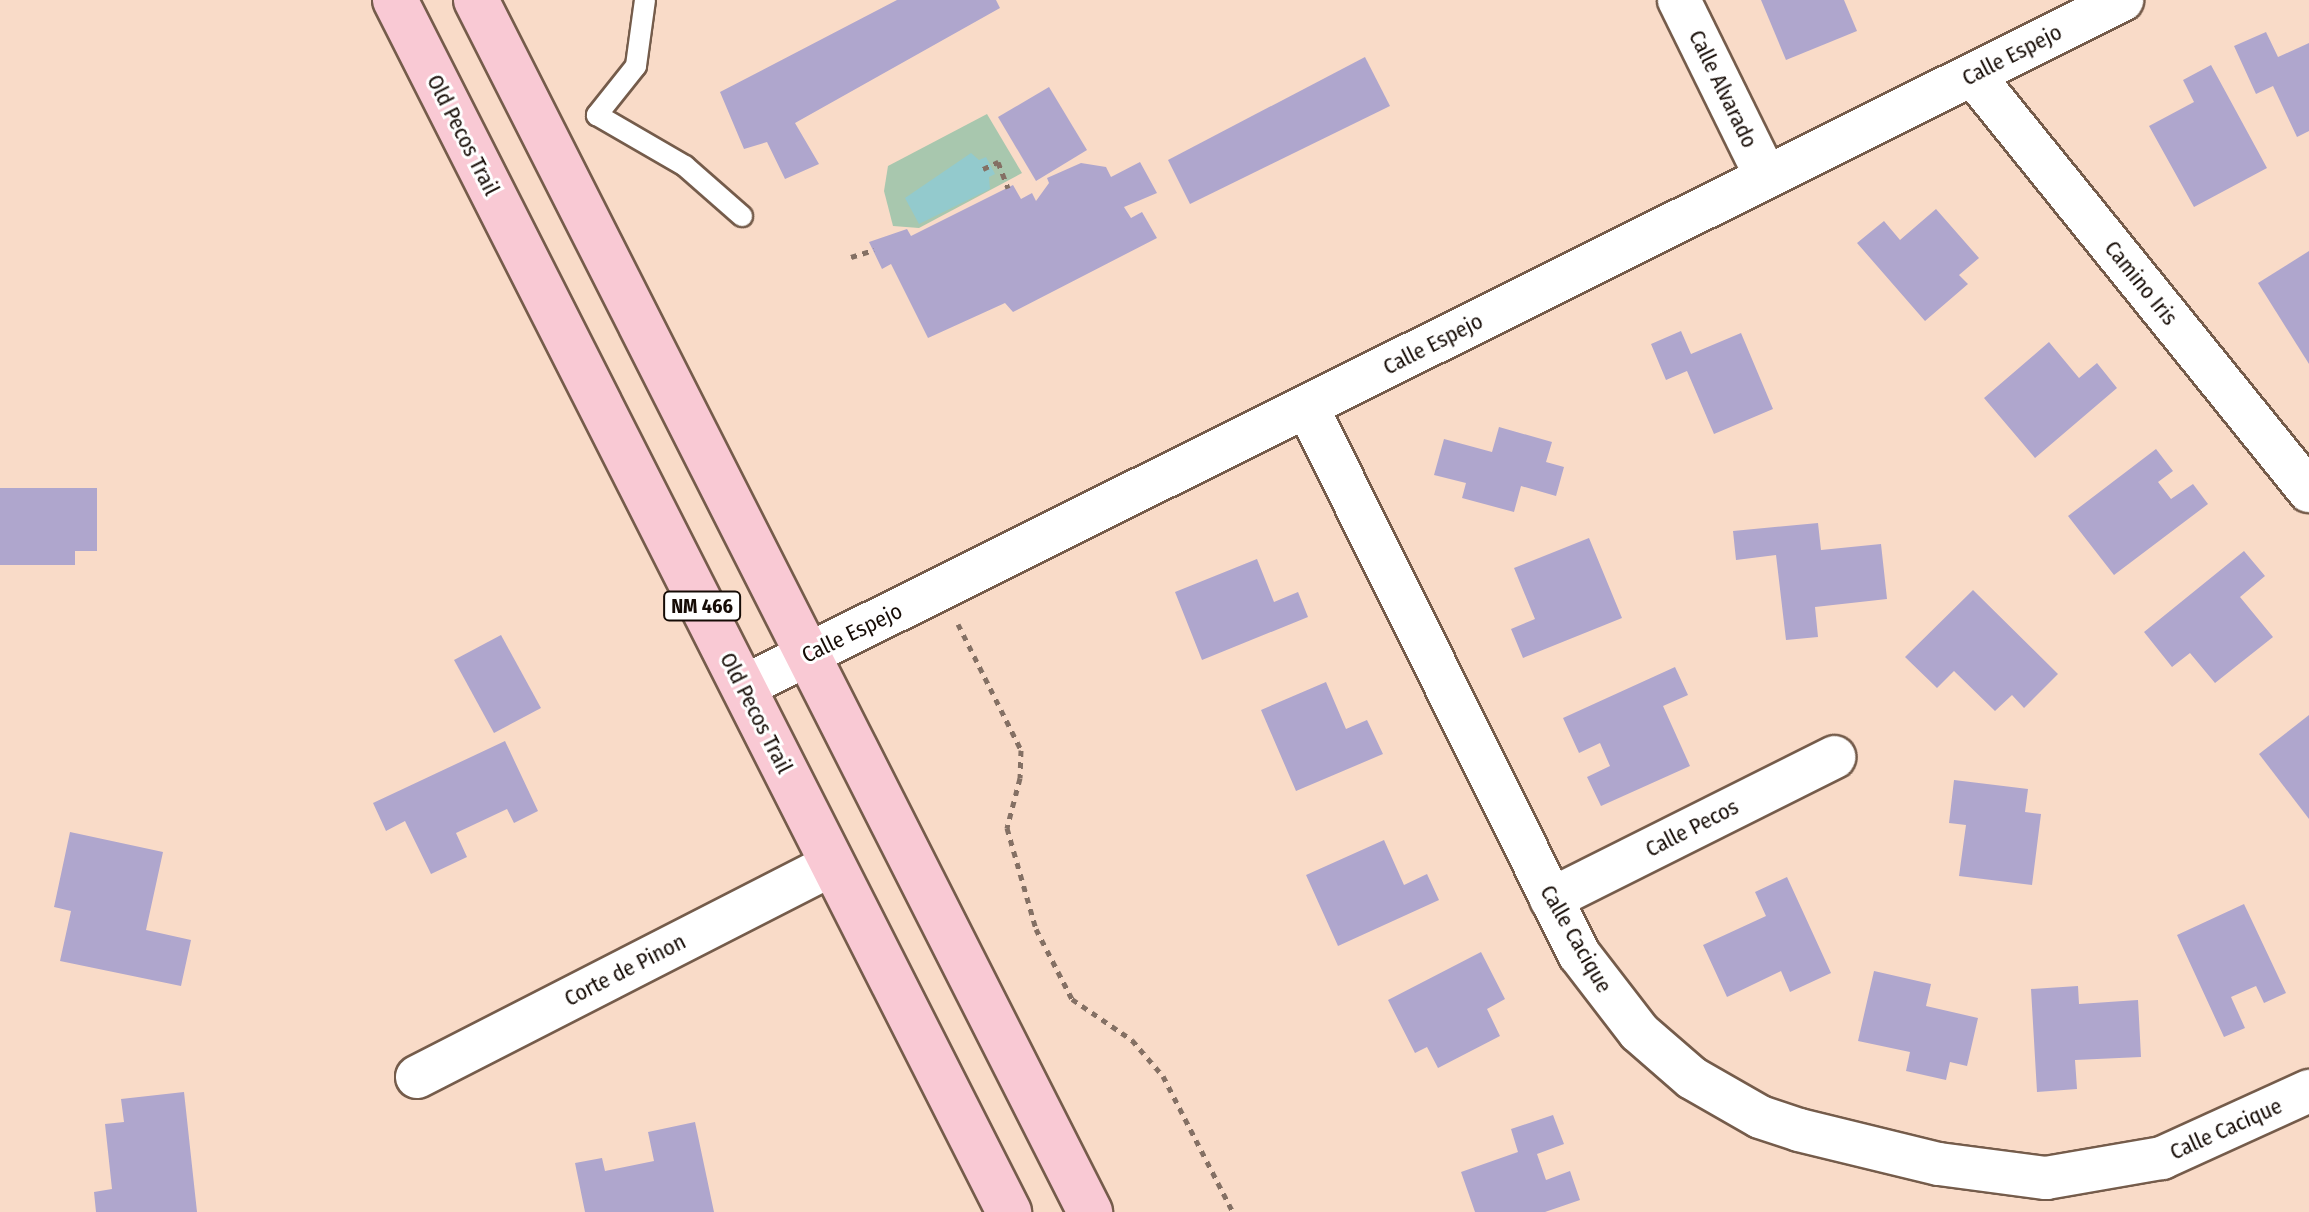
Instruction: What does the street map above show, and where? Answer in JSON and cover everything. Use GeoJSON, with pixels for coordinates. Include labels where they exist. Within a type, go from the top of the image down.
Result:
{"type":"FeatureCollection","features":[{"type":"Feature","properties":{"kind":"main road","name":"Old Pecos Trail"},"geometry":{"type":"LineString","coordinates":[[395,0],[1009,1212]]}},
{"type":"Feature","properties":{"kind":"main road","name":"NM 466"},"geometry":{"type":"LineString","coordinates":[[476,0],[1090,1212]]}},
{"type":"Feature","properties":{"kind":"street","name":"Calle Alvarado"},"geometry":{"type":"LineString","coordinates":[[1679,0],[1766,177]]}},
{"type":"Feature","properties":{"kind":"street","name":"Calle Espejo"},"geometry":{"type":"LineString","coordinates":[[743,687],[2122,0]]}},
{"type":"Feature","properties":{"kind":"street","name":"Camino Iris"},"geometry":{"type":"LineString","coordinates":[[1973,75],[2309,491]]}},
{"type":"Feature","properties":{"kind":"street","name":"Calle Cacique"},"geometry":{"type":"LineString","coordinates":[[1307,407],[1551,899],[1596,981],[1663,1057],[1748,1111],[1813,1133],[1973,1170],[2046,1178],[2085,1175],[2176,1153],[2309,1091]]}},
{"type":"Feature","properties":{"kind":"street","name":"Calle Pecos"},"geometry":{"type":"LineString","coordinates":[[1551,899],[1834,757]]}},
{"type":"Feature","properties":{"kind":"street","name":"Corte de Pinon"},"geometry":{"type":"LineString","coordinates":[[417,1077],[833,864]]}},
{"type":"Feature","properties":{"kind":"lane"},"geometry":{"type":"LineString","coordinates":[[645,0],[636,66],[597,115],[685,166],[742,216]]}},
{"type":"Feature","properties":{"kind":"path"},"geometry":{"type":"LineString","coordinates":[[983,169],[998,162],[1008,188]]}},
{"type":"Feature","properties":{"kind":"path"},"geometry":{"type":"LineString","coordinates":[[851,257],[874,250]]}},
{"type":"Feature","properties":{"kind":"path"},"geometry":{"type":"LineString","coordinates":[[939,590],[1021,750],[1020,778],[1007,828],[1036,929],[1072,999],[1132,1040],[1163,1076],[1233,1212]]}},
{"type":"Feature","properties":{"kind":"green space"},"geometry":{"type":"Polygon","coordinates":[[[987,114],[1022,173],[919,228],[893,226],[884,191],[888,166],[987,114]]]}},
{"type":"Feature","properties":{"kind":"water"},"geometry":{"type":"Polygon","coordinates":[[[971,153],[979,160],[986,157],[995,174],[989,177],[990,189],[919,224],[905,198],[971,153]]]}},
{"type":"Feature","properties":{"kind":"building"},"geometry":{"type":"Polygon","coordinates":[[[897,0],[996,0],[1000,8],[795,123],[819,164],[785,179],[767,142],[744,149],[720,92],[897,0]]]}},
{"type":"Feature","properties":{"kind":"building"},"geometry":{"type":"Polygon","coordinates":[[[1761,0],[1844,0],[1857,31],[1786,60],[1761,0]]]}},
{"type":"Feature","properties":{"kind":"building"},"geometry":{"type":"Polygon","coordinates":[[[2266,32],[2278,57],[2309,43],[2309,131],[2297,137],[2273,86],[2256,94],[2234,46],[2266,32]]]}},
{"type":"Feature","properties":{"kind":"building"},"geometry":{"type":"Polygon","coordinates":[[[1365,57],[1390,106],[1190,204],[1168,160],[1365,57]]]}},
{"type":"Feature","properties":{"kind":"building"},"geometry":{"type":"Polygon","coordinates":[[[2211,65],[2267,168],[2194,207],[2149,126],[2194,102],[2183,80],[2211,65]]]}},
{"type":"Feature","properties":{"kind":"building"},"geometry":{"type":"Polygon","coordinates":[[[1049,87],[1087,150],[1036,181],[998,117],[1049,87]]]}},
{"type":"Feature","properties":{"kind":"building"},"geometry":{"type":"Polygon","coordinates":[[[1140,162],[1157,193],[1124,207],[1131,218],[1142,212],[1157,238],[1013,312],[1005,303],[928,338],[891,264],[882,269],[869,242],[907,229],[911,236],[1013,185],[1021,199],[1032,193],[1036,201],[1049,183],[1047,178],[1081,163],[1106,167],[1111,177],[1140,162]]]}},
{"type":"Feature","properties":{"kind":"building"},"geometry":{"type":"Polygon","coordinates":[[[1936,209],[1979,258],[1959,275],[1968,284],[1925,321],[1857,243],[1884,221],[1900,240],[1936,209]]]}},
{"type":"Feature","properties":{"kind":"building"},"geometry":{"type":"Polygon","coordinates":[[[2309,251],[2309,364],[2258,283],[2309,251]]]}},
{"type":"Feature","properties":{"kind":"building"},"geometry":{"type":"Polygon","coordinates":[[[1681,331],[1691,354],[1741,333],[1773,409],[1714,434],[1687,371],[1666,380],[1651,344],[1681,331]]]}},
{"type":"Feature","properties":{"kind":"building"},"geometry":{"type":"Polygon","coordinates":[[[2049,342],[2079,378],[2097,363],[2117,388],[2035,458],[1984,398],[2049,342]]]}},
{"type":"Feature","properties":{"kind":"building"},"geometry":{"type":"Polygon","coordinates":[[[1499,427],[1552,442],[1546,462],[1564,467],[1556,496],[1521,486],[1514,512],[1462,498],[1466,483],[1434,475],[1444,439],[1492,452],[1499,427]]]}},
{"type":"Feature","properties":{"kind":"building"},"geometry":{"type":"Polygon","coordinates":[[[2156,449],[2173,471],[2158,482],[2171,499],[2193,484],[2208,504],[2114,575],[2068,516],[2156,449]]]}},
{"type":"Feature","properties":{"kind":"building"},"geometry":{"type":"Polygon","coordinates":[[[0,488],[97,488],[97,551],[75,551],[75,565],[0,565],[0,488]]]}},
{"type":"Feature","properties":{"kind":"building"},"geometry":{"type":"Polygon","coordinates":[[[1818,523],[1821,550],[1881,544],[1887,599],[1815,607],[1818,637],[1786,640],[1776,555],[1736,560],[1733,531],[1818,523]]]}},
{"type":"Feature","properties":{"kind":"building"},"geometry":{"type":"Polygon","coordinates":[[[1589,538],[1622,618],[1523,658],[1511,629],[1535,619],[1514,568],[1589,538]]]}},
{"type":"Feature","properties":{"kind":"building"},"geometry":{"type":"Polygon","coordinates":[[[2244,551],[2265,576],[2240,597],[2273,637],[2215,683],[2190,653],[2172,667],[2144,632],[2244,551]]]}},
{"type":"Feature","properties":{"kind":"building"},"geometry":{"type":"Polygon","coordinates":[[[1257,559],[1274,602],[1298,592],[1308,617],[1202,660],[1175,592],[1257,559]]]}},
{"type":"Feature","properties":{"kind":"building"},"geometry":{"type":"Polygon","coordinates":[[[1973,590],[2058,674],[2024,708],[2012,695],[1995,711],[1954,671],[1937,688],[1905,657],[1973,590]]]}},
{"type":"Feature","properties":{"kind":"building"},"geometry":{"type":"Polygon","coordinates":[[[501,635],[541,708],[494,733],[454,660],[501,635]]]}},
{"type":"Feature","properties":{"kind":"building"},"geometry":{"type":"Polygon","coordinates":[[[1675,667],[1688,695],[1663,706],[1690,766],[1601,806],[1587,777],[1610,766],[1600,743],[1579,753],[1563,718],[1675,667]]]}},
{"type":"Feature","properties":{"kind":"building"},"geometry":{"type":"Polygon","coordinates":[[[1326,682],[1346,729],[1367,720],[1383,754],[1296,791],[1261,710],[1326,682]]]}},
{"type":"Feature","properties":{"kind":"building"},"geometry":{"type":"Polygon","coordinates":[[[2309,715],[2309,819],[2259,754],[2309,715]]]}},
{"type":"Feature","properties":{"kind":"building"},"geometry":{"type":"Polygon","coordinates":[[[505,741],[538,811],[514,823],[507,809],[456,833],[467,857],[431,874],[405,821],[386,831],[373,803],[505,741]]]}},
{"type":"Feature","properties":{"kind":"building"},"geometry":{"type":"Polygon","coordinates":[[[1954,780],[2028,789],[2025,812],[2041,814],[2032,885],[1959,876],[1966,825],[1949,823],[1954,780]]]}},
{"type":"Feature","properties":{"kind":"building"},"geometry":{"type":"Polygon","coordinates":[[[70,832],[163,852],[146,930],[191,940],[181,986],[60,961],[71,911],[54,907],[70,832]]]}},
{"type":"Feature","properties":{"kind":"building"},"geometry":{"type":"Polygon","coordinates":[[[1384,840],[1404,885],[1427,874],[1439,900],[1338,946],[1306,875],[1384,840]]]}},
{"type":"Feature","properties":{"kind":"building"},"geometry":{"type":"Polygon","coordinates":[[[1787,877],[1831,973],[1790,992],[1781,971],[1727,997],[1703,945],[1766,916],[1755,892],[1787,877]]]}},
{"type":"Feature","properties":{"kind":"building"},"geometry":{"type":"Polygon","coordinates":[[[2244,904],[2286,993],[2264,1003],[2256,986],[2231,997],[2245,1028],[2224,1037],[2177,935],[2244,904]]]}},
{"type":"Feature","properties":{"kind":"building"},"geometry":{"type":"Polygon","coordinates":[[[1481,952],[1505,999],[1487,1009],[1500,1036],[1438,1068],[1427,1047],[1415,1053],[1388,1000],[1481,952]]]}},
{"type":"Feature","properties":{"kind":"building"},"geometry":{"type":"Polygon","coordinates":[[[1874,971],[1931,984],[1926,1006],[1978,1018],[1967,1066],[1950,1062],[1946,1080],[1906,1071],[1910,1052],[1858,1041],[1874,971]]]}},
{"type":"Feature","properties":{"kind":"building"},"geometry":{"type":"Polygon","coordinates":[[[2078,986],[2079,1004],[2138,1000],[2141,1057],[2075,1060],[2077,1089],[2037,1092],[2031,989],[2078,986]]]}},
{"type":"Feature","properties":{"kind":"building"},"geometry":{"type":"Polygon","coordinates":[[[184,1092],[197,1212],[96,1212],[94,1192],[112,1189],[105,1124],[124,1122],[121,1099],[184,1092]]]}},
{"type":"Feature","properties":{"kind":"building"},"geometry":{"type":"Polygon","coordinates":[[[1553,1115],[1564,1144],[1537,1154],[1546,1180],[1570,1171],[1580,1200],[1545,1212],[1475,1212],[1461,1172],[1518,1152],[1511,1129],[1553,1115]]]}},
{"type":"Feature","properties":{"kind":"building"},"geometry":{"type":"Polygon","coordinates":[[[695,1122],[714,1212],[585,1212],[575,1163],[602,1158],[605,1171],[654,1161],[648,1132],[695,1122]]]}}]}
